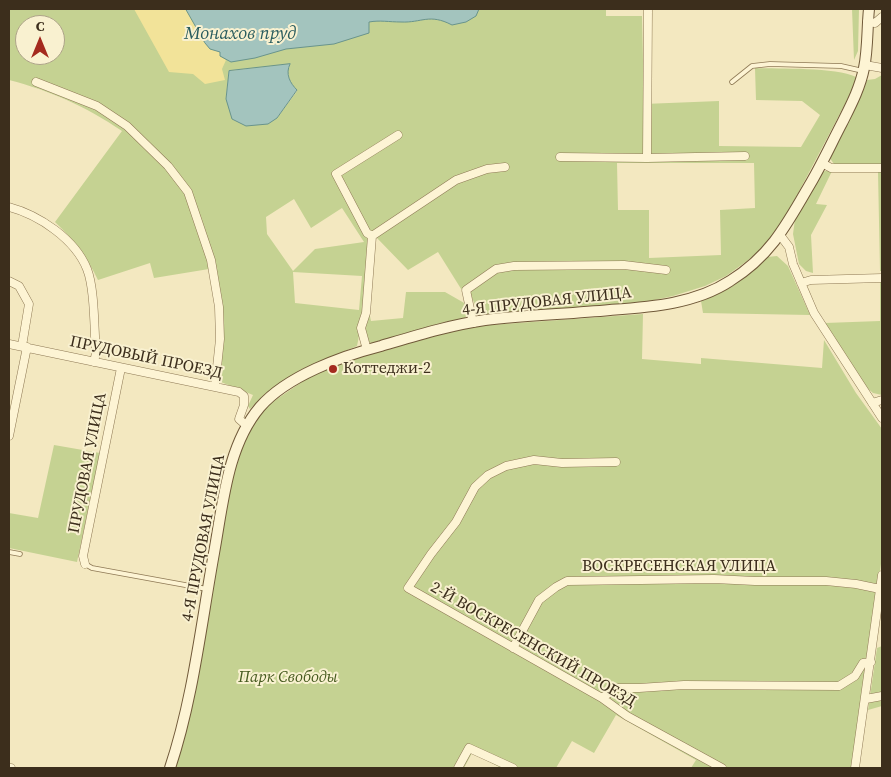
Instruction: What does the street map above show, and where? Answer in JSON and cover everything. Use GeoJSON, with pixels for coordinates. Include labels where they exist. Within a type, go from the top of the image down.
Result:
{"type":"FeatureCollection","features":[{"type":"Feature","properties":{"kind":"main road","name":"4-Я ПРУДОВАЯ УЛИЦА"},"geometry":{"type":"LineString","coordinates":[[170,768],[190,696],[226,489],[237,446],[247,426],[262,404],[304,375],[367,350],[473,323],[520,317],[640,308],[676,302],[705,294],[730,282],[770,248],[780,235],[822,163],[860,86],[864,68],[869,9]]}},
{"type":"Feature","properties":{"kind":"street"},"geometry":{"type":"LineString","coordinates":[[647,158],[648,9]]}},
{"type":"Feature","properties":{"kind":"street"},"geometry":{"type":"LineString","coordinates":[[867,22],[875,23],[882,17]]}},
{"type":"Feature","properties":{"kind":"street"},"geometry":{"type":"LineString","coordinates":[[864,68],[882,68]]}},
{"type":"Feature","properties":{"kind":"street"},"geometry":{"type":"LineString","coordinates":[[36,82],[97,106],[127,126],[168,166],[188,192],[211,260],[219,307],[220,339],[215,386]]}},
{"type":"Feature","properties":{"kind":"street"},"geometry":{"type":"LineString","coordinates":[[372,236],[367,233],[336,174],[398,135]]}},
{"type":"Feature","properties":{"kind":"street"},"geometry":{"type":"LineString","coordinates":[[560,158],[745,156]]}},
{"type":"Feature","properties":{"kind":"street"},"geometry":{"type":"LineString","coordinates":[[822,163],[831,168],[882,168]]}},
{"type":"Feature","properties":{"kind":"street"},"geometry":{"type":"LineString","coordinates":[[372,236],[456,180],[486,169],[506,166]]}},
{"type":"Feature","properties":{"kind":"street"},"geometry":{"type":"LineString","coordinates":[[9,207],[25,211],[58,231],[68,241],[87,269],[91,284],[96,353],[94,362]]}},
{"type":"Feature","properties":{"kind":"street"},"geometry":{"type":"LineString","coordinates":[[780,235],[789,247],[793,264],[814,313],[882,418]]}},
{"type":"Feature","properties":{"kind":"street"},"geometry":{"type":"LineString","coordinates":[[367,350],[363,342],[361,328],[366,313],[372,236]]}},
{"type":"Feature","properties":{"kind":"street"},"geometry":{"type":"LineString","coordinates":[[473,323],[466,290],[496,269],[514,266],[624,265],[666,270]]}},
{"type":"Feature","properties":{"kind":"street"},"geometry":{"type":"LineString","coordinates":[[801,283],[811,280],[882,278]]}},
{"type":"Feature","properties":{"kind":"street"},"geometry":{"type":"LineString","coordinates":[[9,281],[20,286],[30,304],[9,436]]}},
{"type":"Feature","properties":{"kind":"street","name":"ПРУДОВЫЙ ПРОЕЗД"},"geometry":{"type":"LineString","coordinates":[[9,344],[239,392],[244,396],[244,406],[239,419],[247,426]]}},
{"type":"Feature","properties":{"kind":"street","name":"ПРУДОВАЯ УЛИЦА"},"geometry":{"type":"LineString","coordinates":[[85,564],[83,556],[121,368]]}},
{"type":"Feature","properties":{"kind":"street"},"geometry":{"type":"LineString","coordinates":[[872,403],[882,400]]}},
{"type":"Feature","properties":{"kind":"street","name":"2-Й ВОСКРЕСЕНСКИЙ ПРОЕЗД"},"geometry":{"type":"LineString","coordinates":[[616,462],[534,460],[506,466],[488,475],[475,487],[456,522],[408,588],[602,698],[627,716],[722,768]]}},
{"type":"Feature","properties":{"kind":"street"},"geometry":{"type":"LineString","coordinates":[[856,768],[882,575]]}},
{"type":"Feature","properties":{"kind":"street","name":"ВОСКРЕСЕНСКАЯ УЛИЦА"},"geometry":{"type":"LineString","coordinates":[[513,648],[539,600],[567,581],[826,581],[880,589]]}},
{"type":"Feature","properties":{"kind":"street"},"geometry":{"type":"LineString","coordinates":[[602,698],[616,688],[684,685],[839,686],[855,676],[863,663],[871,662]]}},
{"type":"Feature","properties":{"kind":"street"},"geometry":{"type":"LineString","coordinates":[[866,699],[882,696]]}},
{"type":"Feature","properties":{"kind":"street"},"geometry":{"type":"LineString","coordinates":[[458,768],[469,748],[513,768]]}},
{"type":"Feature","properties":{"kind":"lane"},"geometry":{"type":"LineString","coordinates":[[732,82],[752,66],[770,64],[864,68]]}},
{"type":"Feature","properties":{"kind":"lane"},"geometry":{"type":"LineString","coordinates":[[9,552],[20,554]]}},
{"type":"Feature","properties":{"kind":"lane"},"geometry":{"type":"LineString","coordinates":[[85,564],[92,568],[208,589]]}},
{"type":"Feature","properties":{"kind":"green space"},"geometry":{"type":"Polygon","coordinates":[[[9,9],[606,9],[606,16],[642,16],[644,104],[719,101],[719,146],[801,147],[820,115],[802,101],[756,100],[755,68],[822,70],[856,77],[855,85],[784,220],[767,245],[726,276],[705,286],[641,303],[485,314],[478,312],[470,293],[463,292],[438,252],[408,270],[376,237],[374,239],[369,312],[371,321],[403,318],[406,292],[445,292],[466,304],[468,312],[465,318],[372,343],[368,342],[360,331],[357,346],[300,370],[266,393],[250,409],[248,406],[253,395],[221,382],[215,375],[216,306],[209,269],[154,278],[150,263],[98,280],[79,249],[55,222],[122,131],[95,114],[39,89],[9,80],[9,9]],[[290,65],[229,71],[226,99],[277,118],[297,91],[290,82],[287,70],[290,65]],[[617,163],[618,210],[649,210],[649,258],[721,255],[720,210],[755,208],[754,163],[617,163]],[[294,199],[266,217],[267,234],[293,271],[315,249],[364,242],[342,208],[311,228],[294,199]],[[293,272],[295,303],[359,310],[362,276],[293,272]]]}},
{"type":"Feature","properties":{"kind":"green space"},"geometry":{"type":"Polygon","coordinates":[[[852,9],[859,9],[858,51],[854,60],[852,9]]]}},
{"type":"Feature","properties":{"kind":"green space"},"geometry":{"type":"Polygon","coordinates":[[[882,75],[882,164],[834,164],[829,157],[867,80],[875,79],[882,75]]]}},
{"type":"Feature","properties":{"kind":"green space"},"geometry":{"type":"Polygon","coordinates":[[[832,171],[816,204],[827,205],[811,235],[813,273],[806,271],[799,264],[793,234],[795,219],[820,173],[832,171]]]}},
{"type":"Feature","properties":{"kind":"green space"},"geometry":{"type":"Polygon","coordinates":[[[878,172],[882,172],[882,271],[880,271],[878,172]]]}},
{"type":"Feature","properties":{"kind":"green space"},"geometry":{"type":"Polygon","coordinates":[[[777,256],[788,266],[810,315],[703,313],[701,301],[733,286],[767,257],[777,256]]]}},
{"type":"Feature","properties":{"kind":"green space"},"geometry":{"type":"Polygon","coordinates":[[[880,281],[882,281],[882,395],[873,393],[866,387],[825,323],[880,321],[880,281]]]}},
{"type":"Feature","properties":{"kind":"green space","name":"Парк Свободы"},"geometry":{"type":"Polygon","coordinates":[[[643,314],[642,359],[701,364],[701,358],[822,368],[824,340],[856,393],[882,429],[882,563],[853,768],[691,768],[696,760],[616,715],[594,753],[572,741],[556,768],[501,768],[472,753],[464,768],[173,768],[229,490],[240,450],[250,429],[264,408],[306,379],[336,365],[360,356],[445,332],[476,326],[643,314]]]}},
{"type":"Feature","properties":{"kind":"green space"},"geometry":{"type":"Polygon","coordinates":[[[54,445],[100,453],[77,562],[9,548],[9,513],[38,518],[54,445]]]}},
{"type":"Feature","properties":{"kind":"green space"},"geometry":{"type":"Polygon","coordinates":[[[882,646],[882,706],[868,710],[877,648],[882,646]]]}},
{"type":"Feature","properties":{"kind":"sand"},"geometry":{"type":"Polygon","coordinates":[[[134,9],[186,9],[205,43],[210,49],[220,52],[220,56],[226,60],[222,69],[225,80],[205,84],[193,74],[169,72],[134,9]]]}},
{"type":"Feature","properties":{"kind":"water","name":"Монахов пруд"},"geometry":{"type":"Polygon","coordinates":[[[186,9],[479,9],[476,16],[466,22],[452,25],[444,21],[431,19],[408,22],[369,22],[369,33],[334,44],[286,49],[255,58],[231,62],[220,56],[220,52],[210,49],[186,9]]]}},
{"type":"Feature","properties":{"kind":"water"},"geometry":{"type":"Polygon","coordinates":[[[290,64],[289,78],[297,90],[277,118],[268,124],[246,126],[232,119],[226,99],[229,71],[290,64]]]}},
{"type":"Feature","properties":{"kind":"place","name":"Коттеджи-2"},"geometry":{"type":"Point","coordinates":[333,369]}}]}
